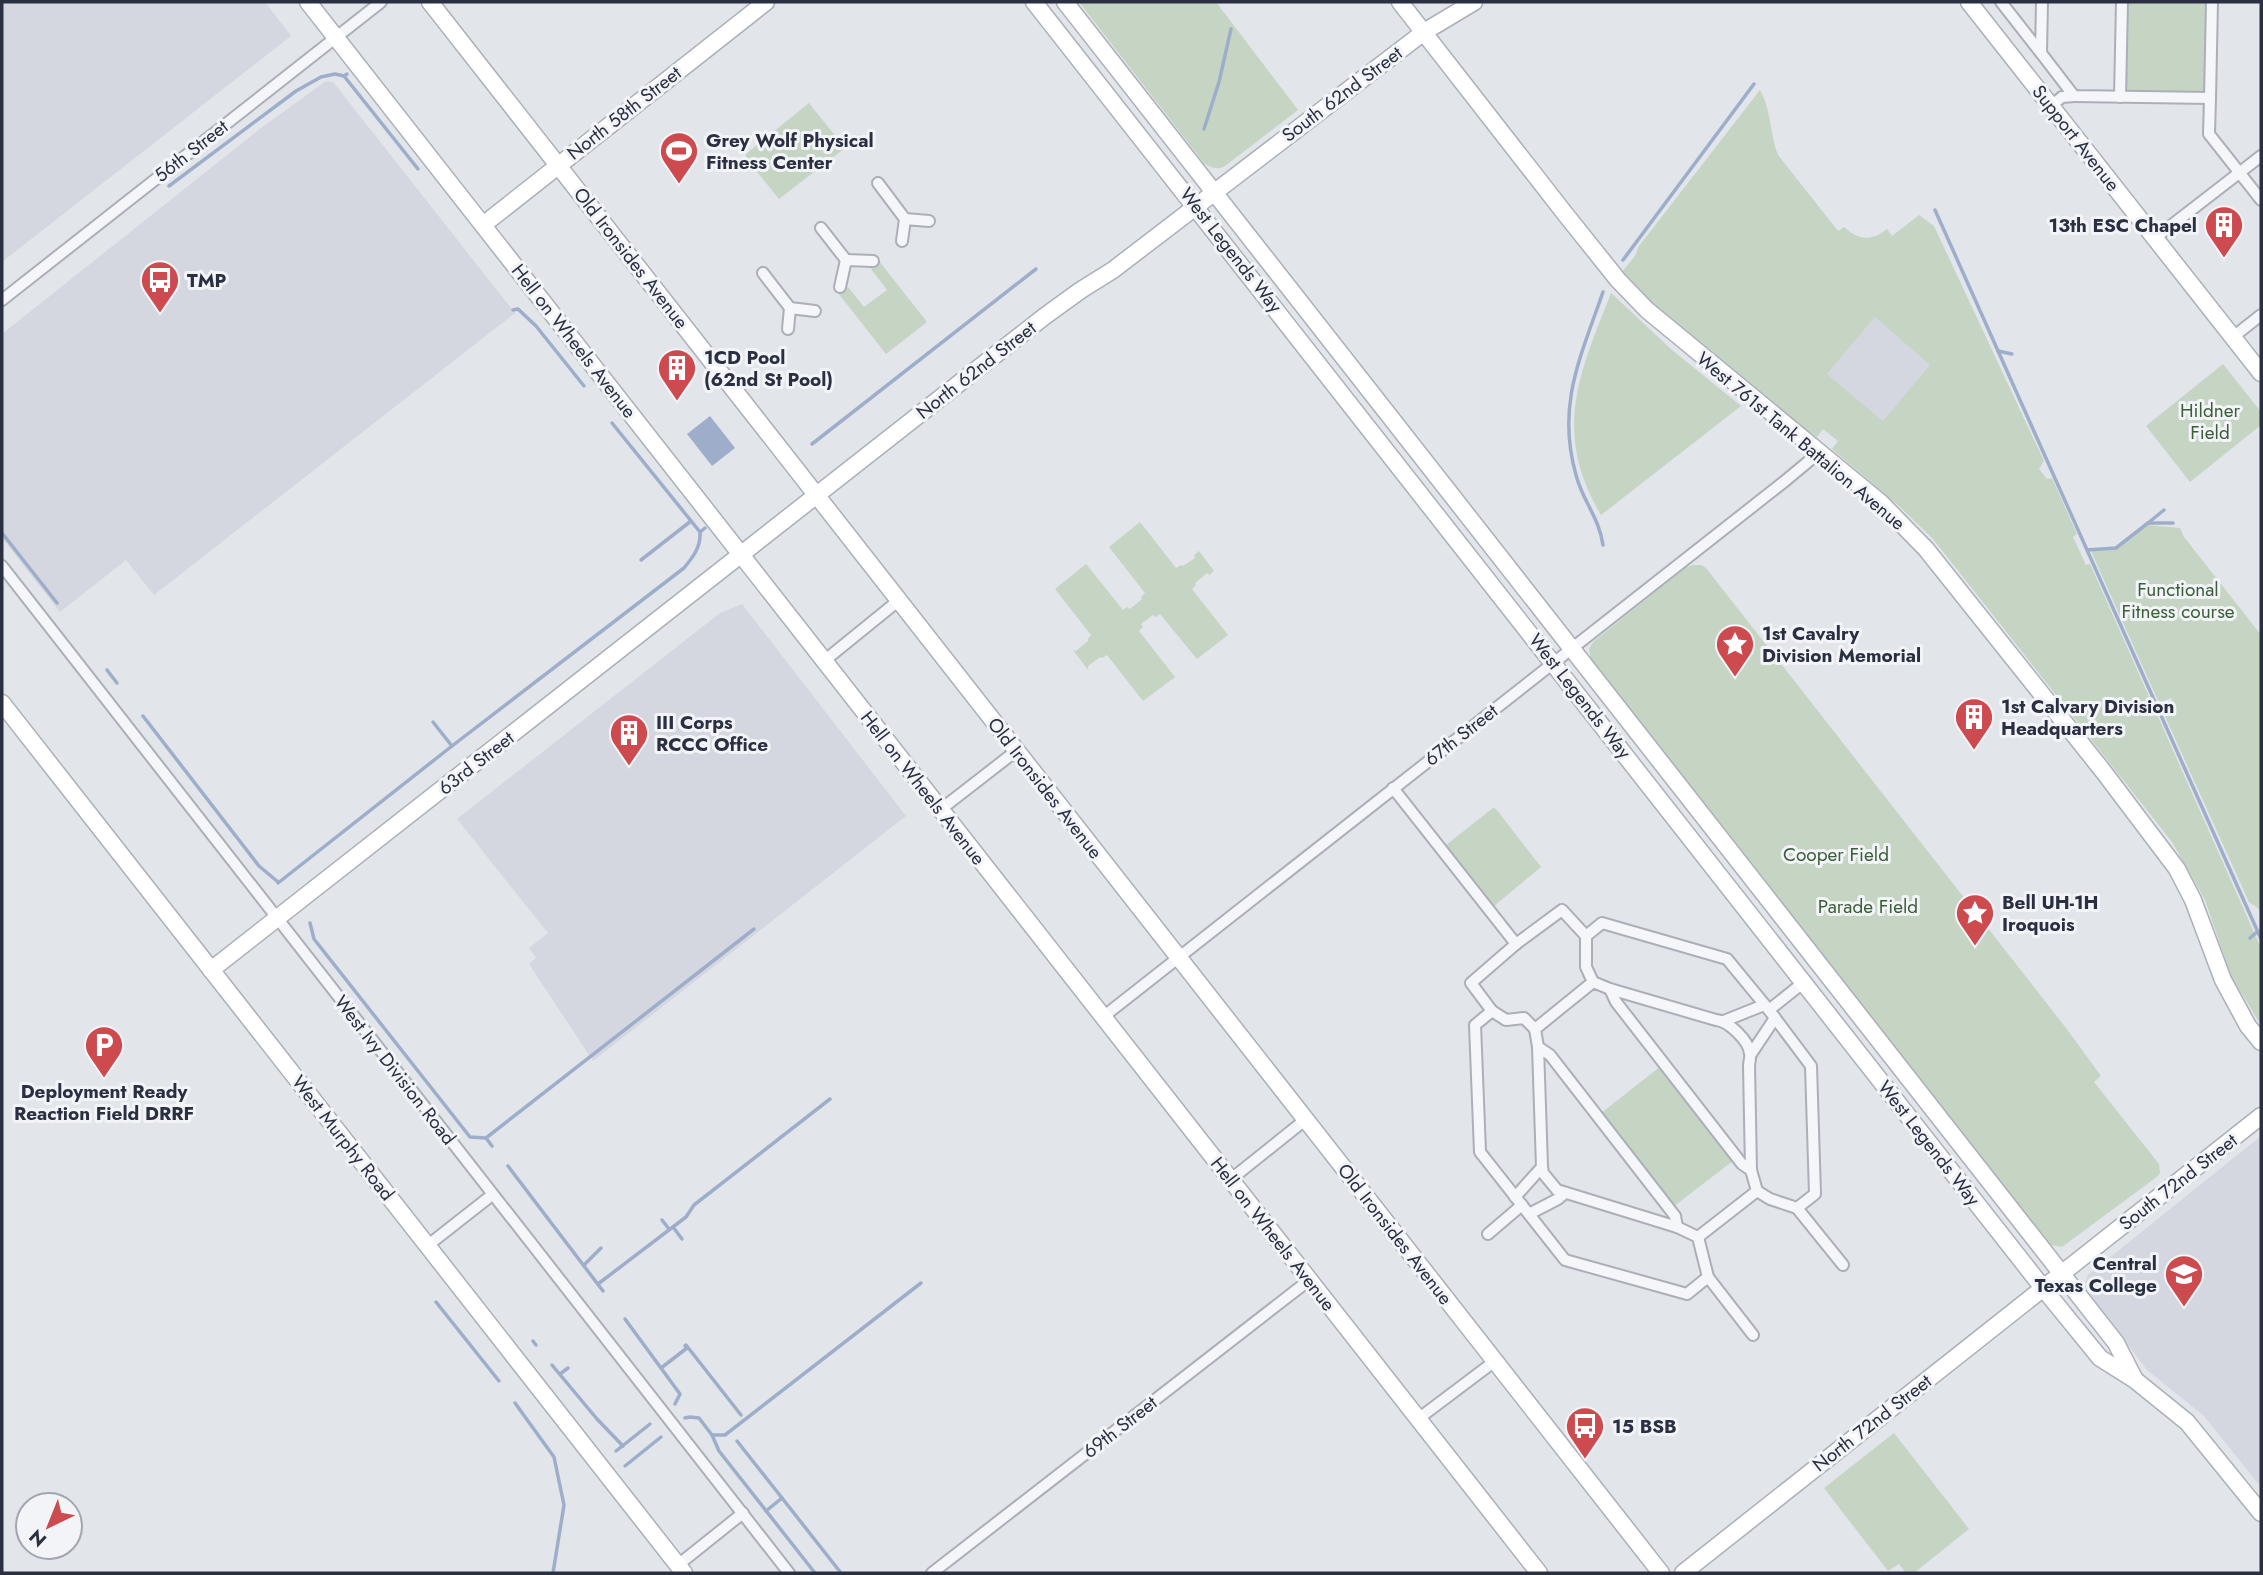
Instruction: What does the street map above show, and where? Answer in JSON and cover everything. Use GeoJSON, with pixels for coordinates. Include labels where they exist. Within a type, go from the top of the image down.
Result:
{"type":"FeatureCollection","features":[{"type":"Feature","properties":{"kind":"street","name":"Hell on Wheels Avenue"},"geometry":{"type":"LineString","coordinates":[[308,2],[1539,1573]]}},
{"type":"Feature","properties":{"kind":"street","name":"56th Street"},"geometry":{"type":"LineString","coordinates":[[2,300],[381,2]]}},
{"type":"Feature","properties":{"kind":"street","name":"Old Ironsides Avenue"},"geometry":{"type":"LineString","coordinates":[[430,2],[1661,1573]]}},
{"type":"Feature","properties":{"kind":"street","name":"North 58th Street"},"geometry":{"type":"LineString","coordinates":[[483,225],[766,2]]}},
{"type":"Feature","properties":{"kind":"street","name":"West Legends Way"},"geometry":{"type":"LineString","coordinates":[[1034,2],[1197,206],[2043,1288],[2100,1358],[2135,1380],[2193,1429],[2261,1514]]}},
{"type":"Feature","properties":{"kind":"street","name":"West Legends Way"},"geometry":{"type":"LineString","coordinates":[[1065,2],[2116,1343],[2135,1380]]}},
{"type":"Feature","properties":{"kind":"street","name":"West 761st Tank Battalion Avenue"},"geometry":{"type":"LineString","coordinates":[[1400,2],[1618,280],[1678,338],[1881,503],[1926,549],[2177,869],[2193,900],[2211,952],[2231,996],[2248,1026],[2261,1042]]}},
{"type":"Feature","properties":{"kind":"street","name":"South 62nd Street"},"geometry":{"type":"LineString","coordinates":[[1215,192],[1424,32],[1474,2]]}},
{"type":"Feature","properties":{"kind":"street","name":"Support Avenue"},"geometry":{"type":"LineString","coordinates":[[1969,2],[2261,373]]}},
{"type":"Feature","properties":{"kind":"street"},"geometry":{"type":"LineString","coordinates":[[2001,2],[2074,96]]}},
{"type":"Feature","properties":{"kind":"street"},"geometry":{"type":"LineString","coordinates":[[2041,53],[2042,2]]}},
{"type":"Feature","properties":{"kind":"street"},"geometry":{"type":"LineString","coordinates":[[2120,97],[2122,2]]}},
{"type":"Feature","properties":{"kind":"street"},"geometry":{"type":"LineString","coordinates":[[2212,2],[2209,134],[2261,200]]}},
{"type":"Feature","properties":{"kind":"street"},"geometry":{"type":"LineString","coordinates":[[2051,106],[2062,97],[2074,96],[2210,98]]}},
{"type":"Feature","properties":{"kind":"street"},"geometry":{"type":"LineString","coordinates":[[2155,238],[2261,156]]}},
{"type":"Feature","properties":{"kind":"street"},"geometry":{"type":"LineString","coordinates":[[878,183],[905,219],[902,241]]}},
{"type":"Feature","properties":{"kind":"street","name":"North 62nd Street"},"geometry":{"type":"LineString","coordinates":[[742,556],[1045,316],[1113,270],[1215,192]]}},
{"type":"Feature","properties":{"kind":"street"},"geometry":{"type":"LineString","coordinates":[[905,219],[929,221]]}},
{"type":"Feature","properties":{"kind":"street"},"geometry":{"type":"LineString","coordinates":[[821,228],[846,260],[873,261]]}},
{"type":"Feature","properties":{"kind":"street"},"geometry":{"type":"LineString","coordinates":[[839,287],[846,260]]}},
{"type":"Feature","properties":{"kind":"street"},"geometry":{"type":"LineString","coordinates":[[763,273],[790,308],[788,329]]}},
{"type":"Feature","properties":{"kind":"street"},"geometry":{"type":"LineString","coordinates":[[790,308],[815,311]]}},
{"type":"Feature","properties":{"kind":"street"},"geometry":{"type":"LineString","coordinates":[[2233,337],[2261,315]]}},
{"type":"Feature","properties":{"kind":"street","name":"67th Street"},"geometry":{"type":"LineString","coordinates":[[1103,1017],[1801,468],[1818,451]]}},
{"type":"Feature","properties":{"kind":"street","name":"63rd Street"},"geometry":{"type":"LineString","coordinates":[[211,970],[742,556]]}},
{"type":"Feature","properties":{"kind":"street","name":"West Ivy Division Road"},"geometry":{"type":"LineString","coordinates":[[2,566],[789,1573]]}},
{"type":"Feature","properties":{"kind":"street"},"geometry":{"type":"LineString","coordinates":[[824,661],[898,601]]}},
{"type":"Feature","properties":{"kind":"street","name":"West Murphy Road"},"geometry":{"type":"LineString","coordinates":[[2,703],[681,1569]]}},
{"type":"Feature","properties":{"kind":"street"},"geometry":{"type":"LineString","coordinates":[[940,810],[1016,751]]}},
{"type":"Feature","properties":{"kind":"street"},"geometry":{"type":"LineString","coordinates":[[1393,788],[1517,944]]}},
{"type":"Feature","properties":{"kind":"street"},"geometry":{"type":"LineString","coordinates":[[1698,1237],[1677,1227],[1557,1190],[1542,1167],[1535,1029],[1524,1018],[1506,1020],[1492,1011],[1471,983],[1562,910],[1586,936],[1586,967],[1593,982],[1716,1020],[1769,1011]]}},
{"type":"Feature","properties":{"kind":"street"},"geometry":{"type":"LineString","coordinates":[[1586,936],[1602,923],[1727,959],[1769,1011],[1811,1066],[1815,1194],[1797,1208]]}},
{"type":"Feature","properties":{"kind":"street"},"geometry":{"type":"LineString","coordinates":[[1535,1029],[1593,982]]}},
{"type":"Feature","properties":{"kind":"street"},"geometry":{"type":"LineString","coordinates":[[1804,982],[1769,1011],[1751,1055],[1751,1170],[1757,1191],[1770,1199],[1797,1208],[1843,1265]]}},
{"type":"Feature","properties":{"kind":"street"},"geometry":{"type":"LineString","coordinates":[[1610,989],[1616,1002],[1717,1132],[1742,1164],[1751,1170]]}},
{"type":"Feature","properties":{"kind":"street"},"geometry":{"type":"LineString","coordinates":[[1492,1011],[1475,1025],[1480,1152],[1565,1260],[1687,1293],[1708,1277]]}},
{"type":"Feature","properties":{"kind":"street"},"geometry":{"type":"LineString","coordinates":[[1724,1020],[1748,1047],[1751,1055]]}},
{"type":"Feature","properties":{"kind":"street"},"geometry":{"type":"LineString","coordinates":[[1538,1047],[1550,1055],[1675,1216],[1677,1227]]}},
{"type":"Feature","properties":{"kind":"street","name":"South 72nd Street"},"geometry":{"type":"LineString","coordinates":[[2062,1274],[2261,1116]]}},
{"type":"Feature","properties":{"kind":"street"},"geometry":{"type":"LineString","coordinates":[[1230,1180],[1305,1120]]}},
{"type":"Feature","properties":{"kind":"street"},"geometry":{"type":"LineString","coordinates":[[1488,1234],[1522,1205],[1542,1167]]}},
{"type":"Feature","properties":{"kind":"street"},"geometry":{"type":"LineString","coordinates":[[1698,1237],[1757,1191]]}},
{"type":"Feature","properties":{"kind":"street"},"geometry":{"type":"LineString","coordinates":[[1522,1205],[1558,1199],[1565,1193]]}},
{"type":"Feature","properties":{"kind":"street"},"geometry":{"type":"LineString","coordinates":[[427,1246],[492,1195]]}},
{"type":"Feature","properties":{"kind":"street"},"geometry":{"type":"LineString","coordinates":[[1698,1237],[1708,1277],[1753,1335]]}},
{"type":"Feature","properties":{"kind":"street","name":"North 72nd Street"},"geometry":{"type":"LineString","coordinates":[[1683,1573],[2062,1274]]}},
{"type":"Feature","properties":{"kind":"street","name":"69th Street"},"geometry":{"type":"LineString","coordinates":[[932,1573],[1308,1280]]}},
{"type":"Feature","properties":{"kind":"street"},"geometry":{"type":"LineString","coordinates":[[1418,1419],[1495,1361]]}},
{"type":"Feature","properties":{"kind":"street"},"geometry":{"type":"LineString","coordinates":[[681,1569],[743,1513]]}},
{"type":"Feature","properties":{"kind":"shaded area"},"geometry":{"type":"Polygon","coordinates":[[[2,2],[265,2],[291,36],[2,262],[2,2]]]}},
{"type":"Feature","properties":{"kind":"shaded area"},"geometry":{"type":"Polygon","coordinates":[[[326,81],[333,82],[515,313],[154,595],[126,560],[60,612],[2,538],[2,334],[261,128],[326,81]]]}},
{"type":"Feature","properties":{"kind":"shaded area"},"geometry":{"type":"Polygon","coordinates":[[[1875,317],[1931,365],[1884,422],[1827,374],[1875,317]]]}},
{"type":"Feature","properties":{"kind":"shaded area"},"geometry":{"type":"Polygon","coordinates":[[[742,604],[906,816],[593,1061],[529,964],[536,958],[529,948],[548,933],[457,819],[720,613],[742,604]]]}},
{"type":"Feature","properties":{"kind":"shaded area"},"geometry":{"type":"Polygon","coordinates":[[[2261,1136],[2261,1487],[2204,1416],[2147,1370],[2084,1287],[2088,1275],[2261,1136]]]}},
{"type":"Feature","properties":{"kind":"green space"},"geometry":{"type":"Polygon","coordinates":[[[1079,2],[1216,2],[1298,110],[1225,166],[1209,166],[1079,2]]]}},
{"type":"Feature","properties":{"kind":"green space"},"geometry":{"type":"Polygon","coordinates":[[[2125,2],[2208,2],[2207,90],[2199,95],[2131,94],[2124,88],[2125,2]]]}},
{"type":"Feature","properties":{"kind":"green space"},"geometry":{"type":"Polygon","coordinates":[[[1760,90],[1778,155],[1838,231],[1844,227],[1855,235],[1870,238],[1887,229],[1892,236],[1919,215],[1934,226],[2044,461],[2039,469],[2047,479],[2052,478],[2077,534],[2073,537],[2086,565],[2090,564],[2261,948],[2261,1025],[2231,976],[2205,900],[2172,842],[1933,539],[1832,449],[1838,441],[1823,429],[1817,437],[1765,399],[1691,339],[1644,295],[1622,272],[1635,256],[1639,246],[1760,90]],[[1875,317],[1827,374],[1883,421],[1930,365],[1875,317]]]}},
{"type":"Feature","properties":{"kind":"green space"},"geometry":{"type":"Polygon","coordinates":[[[809,103],[845,148],[779,199],[746,158],[746,154],[809,103]]]}},
{"type":"Feature","properties":{"kind":"green space"},"geometry":{"type":"Polygon","coordinates":[[[879,261],[927,322],[886,354],[838,293],[848,287],[864,307],[887,290],[871,269],[879,261]]]}},
{"type":"Feature","properties":{"kind":"green space"},"geometry":{"type":"Polygon","coordinates":[[[1611,293],[1672,350],[1741,406],[1601,515],[1586,485],[1577,456],[1574,429],[1581,377],[1611,293]]]}},
{"type":"Feature","properties":{"kind":"green space","name":"Hildner Field"},"geometry":{"type":"Polygon","coordinates":[[[2223,364],[2261,412],[2261,425],[2190,482],[2146,426],[2223,364]]]}},
{"type":"Feature","properties":{"kind":"green space"},"geometry":{"type":"Polygon","coordinates":[[[1140,522],[1176,568],[1195,558],[1194,555],[1199,551],[1214,571],[1209,575],[1207,573],[1192,589],[1228,635],[1197,659],[1160,614],[1156,617],[1153,615],[1141,624],[1143,627],[1139,631],[1175,677],[1143,701],[1107,655],[1088,666],[1088,670],[1073,650],[1076,651],[1088,641],[1091,635],[1055,589],[1086,564],[1123,610],[1127,607],[1130,609],[1145,593],[1109,547],[1140,522]]]}},
{"type":"Feature","properties":{"kind":"green space","name":"Functional Fitness course"},"geometry":{"type":"Polygon","coordinates":[[[2148,525],[2180,528],[2184,537],[2261,635],[2261,916],[2258,908],[2249,902],[2163,712],[2175,707],[2171,698],[2159,703],[2091,551],[2117,549],[2148,525]]]}},
{"type":"Feature","properties":{"kind":"green space","name":"Cooper Field"},"geometry":{"type":"Polygon","coordinates":[[[1693,565],[1706,568],[2066,1028],[2101,1076],[2094,1082],[2159,1164],[2158,1176],[2062,1247],[2047,1243],[1591,662],[1589,649],[1593,642],[1685,568],[1693,565]]]}},
{"type":"Feature","properties":{"kind":"green space"},"geometry":{"type":"Polygon","coordinates":[[[1493,808],[1541,867],[1491,906],[1445,849],[1446,845],[1493,808]]]}},
{"type":"Feature","properties":{"kind":"green space"},"geometry":{"type":"Polygon","coordinates":[[[1661,1066],[1734,1160],[1673,1207],[1600,1114],[1661,1066]]]}},
{"type":"Feature","properties":{"kind":"green space"},"geometry":{"type":"Polygon","coordinates":[[[1894,1433],[1969,1529],[1914,1573],[1906,1573],[1899,1564],[1888,1571],[1824,1488],[1894,1433]]]}},
{"type":"Feature","properties":{"kind":"water"},"geometry":{"type":"Polygon","coordinates":[[[710,416],[735,448],[712,466],[687,434],[710,416]]]}},
{"type":"Feature","properties":{"kind":"waterway"},"geometry":{"type":"LineString","coordinates":[[1204,129],[1219,82],[1231,29]]}},
{"type":"Feature","properties":{"kind":"waterway"},"geometry":{"type":"LineString","coordinates":[[169,186],[296,91],[321,77],[335,74],[344,76]]}},
{"type":"Feature","properties":{"kind":"waterway"},"geometry":{"type":"LineString","coordinates":[[347,74],[344,76],[418,169]]}},
{"type":"Feature","properties":{"kind":"waterway"},"geometry":{"type":"LineString","coordinates":[[1623,260],[1754,84]]}},
{"type":"Feature","properties":{"kind":"waterway"},"geometry":{"type":"LineString","coordinates":[[1935,210],[2261,939]]}},
{"type":"Feature","properties":{"kind":"waterway"},"geometry":{"type":"LineString","coordinates":[[812,444],[1036,269]]}},
{"type":"Feature","properties":{"kind":"waterway"},"geometry":{"type":"LineString","coordinates":[[1603,292],[1574,381],[1569,426],[1576,475],[1598,526],[1603,545]]}},
{"type":"Feature","properties":{"kind":"waterway"},"geometry":{"type":"LineString","coordinates":[[513,310],[518,309],[536,326],[584,386]]}},
{"type":"Feature","properties":{"kind":"waterway"},"geometry":{"type":"LineString","coordinates":[[1998,351],[2012,354]]}},
{"type":"Feature","properties":{"kind":"waterway"},"geometry":{"type":"LineString","coordinates":[[612,423],[700,532],[705,528]]}},
{"type":"Feature","properties":{"kind":"waterway"},"geometry":{"type":"LineString","coordinates":[[2148,523],[2164,510]]}},
{"type":"Feature","properties":{"kind":"waterway"},"geometry":{"type":"LineString","coordinates":[[641,560],[691,521]]}},
{"type":"Feature","properties":{"kind":"waterway"},"geometry":{"type":"LineString","coordinates":[[2087,550],[2116,548],[2148,523],[2173,523]]}},
{"type":"Feature","properties":{"kind":"waterway"},"geometry":{"type":"LineString","coordinates":[[278,883],[684,568],[698,547],[700,532]]}},
{"type":"Feature","properties":{"kind":"waterway"},"geometry":{"type":"LineString","coordinates":[[2,533],[57,603]]}},
{"type":"Feature","properties":{"kind":"waterway"},"geometry":{"type":"LineString","coordinates":[[107,670],[117,683]]}},
{"type":"Feature","properties":{"kind":"waterway"},"geometry":{"type":"LineString","coordinates":[[143,716],[259,866],[278,882]]}},
{"type":"Feature","properties":{"kind":"waterway"},"geometry":{"type":"LineString","coordinates":[[433,722],[452,746]]}},
{"type":"Feature","properties":{"kind":"waterway"},"geometry":{"type":"LineString","coordinates":[[310,923],[314,939],[470,1137],[486,1138]]}},
{"type":"Feature","properties":{"kind":"waterway"},"geometry":{"type":"LineString","coordinates":[[492,1146],[486,1138],[754,929]]}},
{"type":"Feature","properties":{"kind":"waterway"},"geometry":{"type":"LineString","coordinates":[[2250,938],[2258,931]]}},
{"type":"Feature","properties":{"kind":"waterway"},"geometry":{"type":"LineString","coordinates":[[598,1284],[686,1217],[694,1205],[830,1099]]}},
{"type":"Feature","properties":{"kind":"waterway"},"geometry":{"type":"LineString","coordinates":[[508,1166],[603,1291]]}},
{"type":"Feature","properties":{"kind":"waterway"},"geometry":{"type":"LineString","coordinates":[[662,1220],[669,1229]]}},
{"type":"Feature","properties":{"kind":"waterway"},"geometry":{"type":"LineString","coordinates":[[673,1227],[682,1239]]}},
{"type":"Feature","properties":{"kind":"waterway"},"geometry":{"type":"LineString","coordinates":[[584,1265],[601,1248]]}},
{"type":"Feature","properties":{"kind":"waterway"},"geometry":{"type":"LineString","coordinates":[[685,1418],[699,1418],[712,1435],[725,1435],[921,1283]]}},
{"type":"Feature","properties":{"kind":"waterway"},"geometry":{"type":"LineString","coordinates":[[436,1302],[499,1381]]}},
{"type":"Feature","properties":{"kind":"waterway"},"geometry":{"type":"LineString","coordinates":[[625,1319],[680,1394],[675,1404]]}},
{"type":"Feature","properties":{"kind":"waterway"},"geometry":{"type":"LineString","coordinates":[[533,1341],[536,1345]]}},
{"type":"Feature","properties":{"kind":"waterway"},"geometry":{"type":"LineString","coordinates":[[661,1368],[687,1348],[686,1345],[741,1415]]}},
{"type":"Feature","properties":{"kind":"waterway"},"geometry":{"type":"LineString","coordinates":[[552,1365],[623,1446]]}},
{"type":"Feature","properties":{"kind":"waterway"},"geometry":{"type":"LineString","coordinates":[[560,1374],[568,1368]]}},
{"type":"Feature","properties":{"kind":"waterway"},"geometry":{"type":"LineString","coordinates":[[515,1403],[554,1457],[564,1505],[553,1573]]}},
{"type":"Feature","properties":{"kind":"waterway"},"geometry":{"type":"LineString","coordinates":[[616,1451],[650,1424]]}},
{"type":"Feature","properties":{"kind":"waterway"},"geometry":{"type":"LineString","coordinates":[[712,1435],[719,1451],[815,1573]]}},
{"type":"Feature","properties":{"kind":"waterway"},"geometry":{"type":"LineString","coordinates":[[625,1466],[661,1437]]}},
{"type":"Feature","properties":{"kind":"waterway"},"geometry":{"type":"LineString","coordinates":[[737,1441],[782,1498]]}},
{"type":"Feature","properties":{"kind":"waterway"},"geometry":{"type":"LineString","coordinates":[[766,1511],[782,1498],[841,1573]]}},
{"type":"Feature","properties":{"kind":"place","name":"Grey Wolf Physical Fitness Center"},"geometry":{"type":"Point","coordinates":[679,185]}},
{"type":"Feature","properties":{"kind":"place","name":"13th ESC Chapel"},"geometry":{"type":"Point","coordinates":[2224,259]}},
{"type":"Feature","properties":{"kind":"place","name":"TMP"},"geometry":{"type":"Point","coordinates":[160,314]}},
{"type":"Feature","properties":{"kind":"place","name":"1CD Pool (62nd St Pool)"},"geometry":{"type":"Point","coordinates":[677,402]}},
{"type":"Feature","properties":{"kind":"place","name":"1st Cavalry Division Memorial"},"geometry":{"type":"Point","coordinates":[1735,678]}},
{"type":"Feature","properties":{"kind":"place","name":"1st Calvary Division Headquarters"},"geometry":{"type":"Point","coordinates":[1974,751]}},
{"type":"Feature","properties":{"kind":"place","name":"III Corps RCCC Office"},"geometry":{"type":"Point","coordinates":[629,767]}},
{"type":"Feature","properties":{"kind":"place","name":"Bell UH-1H Iroquois"},"geometry":{"type":"Point","coordinates":[1975,947]}},
{"type":"Feature","properties":{"kind":"place","name":"Deployment Ready Reaction Field DRRF"},"geometry":{"type":"Point","coordinates":[104,1079]}},
{"type":"Feature","properties":{"kind":"place","name":"Central Texas College"},"geometry":{"type":"Point","coordinates":[2184,1308]}},
{"type":"Feature","properties":{"kind":"place","name":"15 BSB"},"geometry":{"type":"Point","coordinates":[1585,1460]}},
{"type":"Feature","properties":{"kind":"park label","name":"Parade Field"},"geometry":{"type":"Point","coordinates":[1868,906]}}]}
